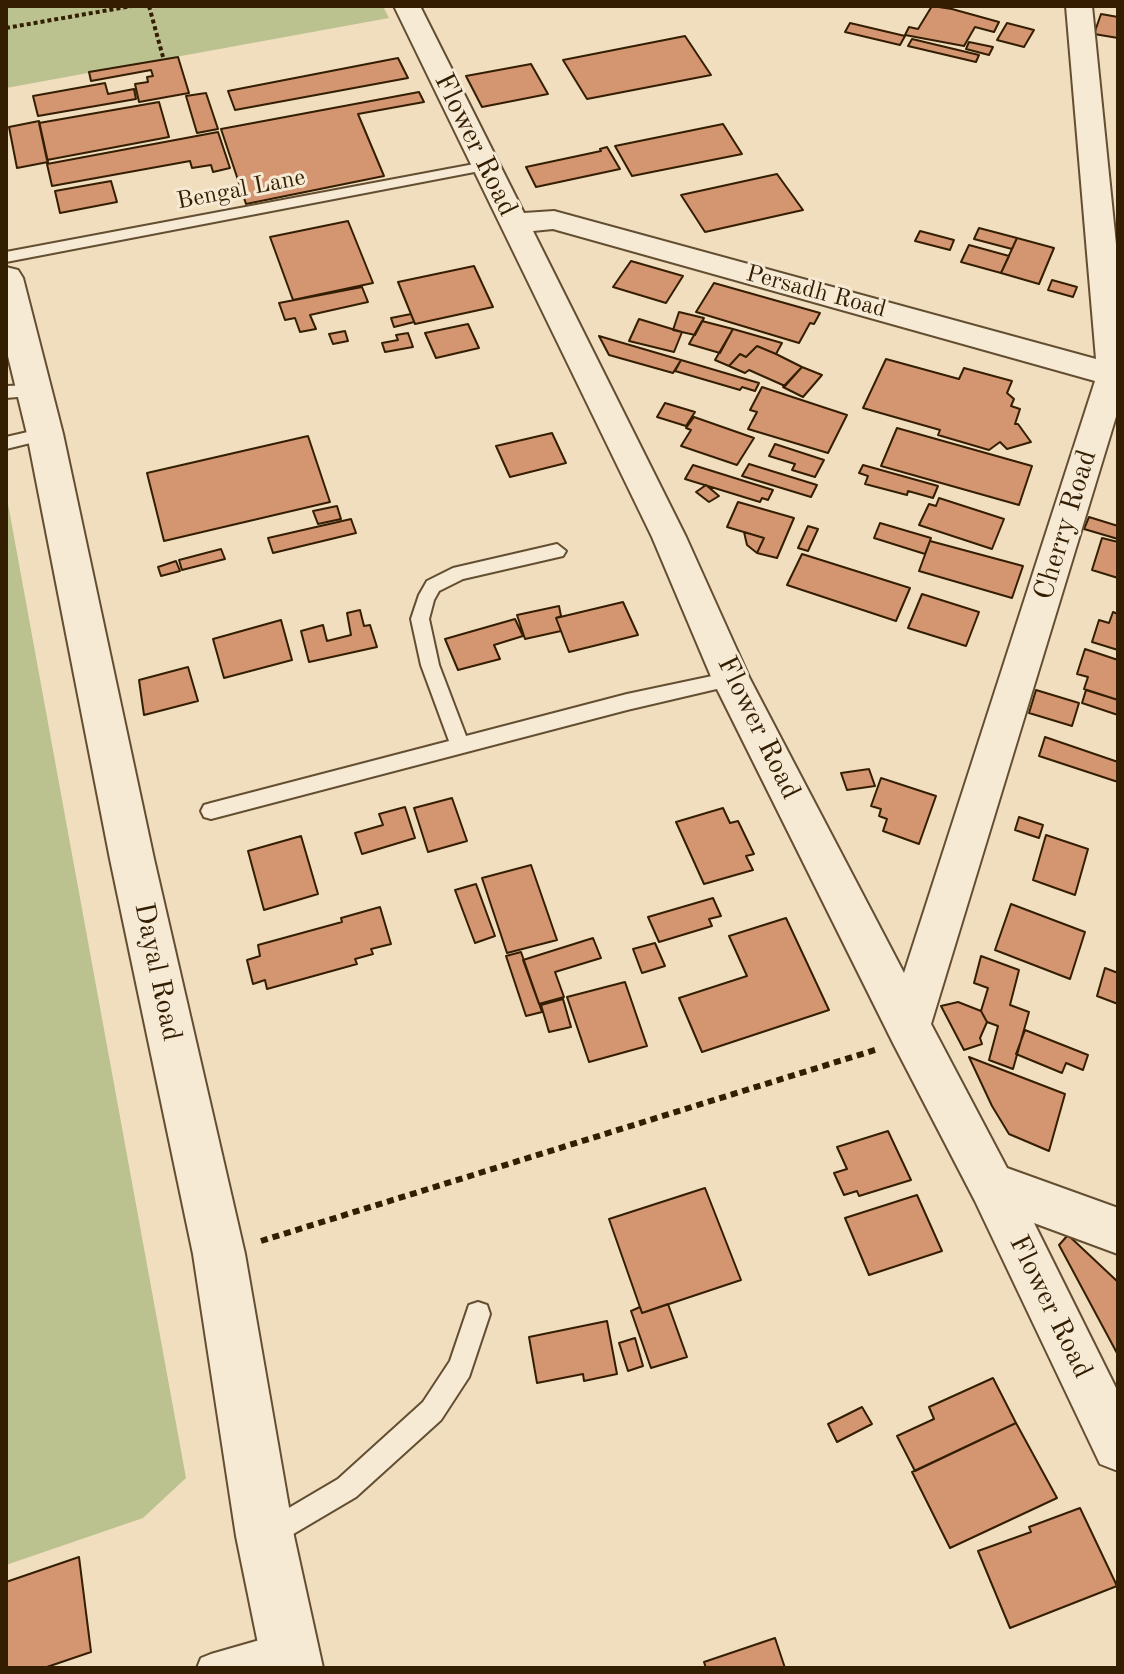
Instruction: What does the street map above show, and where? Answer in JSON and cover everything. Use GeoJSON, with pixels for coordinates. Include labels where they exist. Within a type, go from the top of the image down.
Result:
{"type":"FeatureCollection","features":[{"type":"Feature","properties":{"kind":"street","name":"Flower Road"},"geometry":{"type":"LineString","coordinates":[[407,6],[669,537],[731,679],[908,1029],[991,1185],[1118,1446]]}},
{"type":"Feature","properties":{"kind":"street","name":"Cherry Road"},"geometry":{"type":"LineString","coordinates":[[908,1029],[1116,375],[1079,6]]}},
{"type":"Feature","properties":{"kind":"street","name":"Persadh Road"},"geometry":{"type":"LineString","coordinates":[[513,223],[554,220],[1116,375]]}},
{"type":"Feature","properties":{"kind":"street","name":"Dayal Road"},"geometry":{"type":"LineString","coordinates":[[6,278],[23,415],[132,859],[219,1254],[265,1536],[290,1656]]}},
{"type":"Feature","properties":{"kind":"street"},"geometry":{"type":"LineString","coordinates":[[991,1185],[1118,1231]]}},
{"type":"Feature","properties":{"kind":"lane","name":"Bengal Lane"},"geometry":{"type":"LineString","coordinates":[[6,257],[485,166]]}},
{"type":"Feature","properties":{"kind":"lane"},"geometry":{"type":"LineString","coordinates":[[460,746],[430,665],[420,619],[425,600],[433,586],[459,573],[557,551]]}},
{"type":"Feature","properties":{"kind":"lane"},"geometry":{"type":"LineString","coordinates":[[211,811],[731,679]]}},
{"type":"Feature","properties":{"kind":"lane"},"geometry":{"type":"LineString","coordinates":[[265,1536],[347,1488],[432,1411],[460,1368],[478,1314]]}},
{"type":"Feature","properties":{"kind":"lane"},"geometry":{"type":"LineString","coordinates":[[211,1668],[290,1656]]}},
{"type":"Feature","properties":{"kind":"path"},"geometry":{"type":"LineString","coordinates":[[6,28],[132,6]]}},
{"type":"Feature","properties":{"kind":"path"},"geometry":{"type":"LineString","coordinates":[[149,6],[163,57]]}},
{"type":"Feature","properties":{"kind":"path"},"geometry":{"type":"LineString","coordinates":[[219,1254],[873,1052],[908,1029]]}},
{"type":"Feature","properties":{"kind":"green space"},"geometry":{"type":"Polygon","coordinates":[[[6,6],[383,6],[389,18],[6,88],[6,6]]]}},
{"type":"Feature","properties":{"kind":"green space"},"geometry":{"type":"Polygon","coordinates":[[[6,493],[186,1478],[143,1518],[6,1565],[6,493]]]}},
{"type":"Feature","properties":{"kind":"building"},"geometry":{"type":"Polygon","coordinates":[[[932,6],[999,22],[994,32],[975,27],[964,46],[905,35],[909,27],[918,29],[932,6]]]}},
{"type":"Feature","properties":{"kind":"building"},"geometry":{"type":"Polygon","coordinates":[[[1101,14],[1118,17],[1118,38],[1094,34],[1101,14]]]}},
{"type":"Feature","properties":{"kind":"building"},"geometry":{"type":"Polygon","coordinates":[[[850,23],[905,36],[900,45],[845,32],[850,23]]]}},
{"type":"Feature","properties":{"kind":"building"},"geometry":{"type":"Polygon","coordinates":[[[1007,23],[1034,30],[1024,47],[997,40],[1007,23]]]}},
{"type":"Feature","properties":{"kind":"building"},"geometry":{"type":"Polygon","coordinates":[[[685,36],[711,75],[587,99],[563,60],[685,36]]]}},
{"type":"Feature","properties":{"kind":"building"},"geometry":{"type":"Polygon","coordinates":[[[912,39],[979,55],[976,62],[908,46],[912,39]]]}},
{"type":"Feature","properties":{"kind":"building"},"geometry":{"type":"Polygon","coordinates":[[[969,42],[993,47],[989,55],[966,49],[969,42]]]}},
{"type":"Feature","properties":{"kind":"building"},"geometry":{"type":"Polygon","coordinates":[[[178,57],[189,93],[139,102],[135,84],[148,82],[147,77],[153,76],[151,70],[91,81],[89,72],[178,57]]]}},
{"type":"Feature","properties":{"kind":"building"},"geometry":{"type":"Polygon","coordinates":[[[398,58],[408,78],[235,110],[228,91],[398,58]]]}},
{"type":"Feature","properties":{"kind":"building"},"geometry":{"type":"Polygon","coordinates":[[[531,64],[548,94],[482,107],[466,76],[531,64]]]}},
{"type":"Feature","properties":{"kind":"building"},"geometry":{"type":"Polygon","coordinates":[[[105,83],[108,94],[134,89],[136,99],[38,116],[33,96],[105,83]]]}},
{"type":"Feature","properties":{"kind":"building"},"geometry":{"type":"Polygon","coordinates":[[[419,92],[424,102],[358,114],[384,176],[246,204],[221,129],[419,92]]]}},
{"type":"Feature","properties":{"kind":"building"},"geometry":{"type":"Polygon","coordinates":[[[206,93],[218,129],[197,133],[186,96],[206,93]]]}},
{"type":"Feature","properties":{"kind":"building"},"geometry":{"type":"Polygon","coordinates":[[[159,102],[169,137],[47,160],[39,123],[159,102]]]}},
{"type":"Feature","properties":{"kind":"building"},"geometry":{"type":"Polygon","coordinates":[[[39,121],[48,162],[17,168],[9,127],[39,121]]]}},
{"type":"Feature","properties":{"kind":"building"},"geometry":{"type":"Polygon","coordinates":[[[723,124],[742,154],[632,176],[615,146],[723,124]]]}},
{"type":"Feature","properties":{"kind":"building"},"geometry":{"type":"Polygon","coordinates":[[[218,132],[230,168],[213,172],[211,165],[192,168],[190,161],[52,186],[47,164],[218,132]]]}},
{"type":"Feature","properties":{"kind":"building"},"geometry":{"type":"Polygon","coordinates":[[[607,147],[620,169],[536,187],[526,167],[601,151],[607,147]]]}},
{"type":"Feature","properties":{"kind":"building"},"geometry":{"type":"Polygon","coordinates":[[[777,174],[803,210],[705,232],[681,195],[777,174]]]}},
{"type":"Feature","properties":{"kind":"building"},"geometry":{"type":"Polygon","coordinates":[[[111,181],[117,202],[60,213],[55,191],[111,181]]]}},
{"type":"Feature","properties":{"kind":"building"},"geometry":{"type":"Polygon","coordinates":[[[348,221],[373,283],[293,300],[270,237],[348,221]]]}},
{"type":"Feature","properties":{"kind":"building"},"geometry":{"type":"Polygon","coordinates":[[[979,228],[1017,238],[1012,249],[974,239],[979,228]]]}},
{"type":"Feature","properties":{"kind":"building"},"geometry":{"type":"Polygon","coordinates":[[[920,231],[954,240],[950,250],[915,241],[920,231]]]}},
{"type":"Feature","properties":{"kind":"building"},"geometry":{"type":"Polygon","coordinates":[[[1017,238],[1054,248],[1039,284],[1001,273],[1017,238]]]}},
{"type":"Feature","properties":{"kind":"building"},"geometry":{"type":"Polygon","coordinates":[[[969,245],[1009,256],[1001,273],[961,262],[969,245]]]}},
{"type":"Feature","properties":{"kind":"building"},"geometry":{"type":"Polygon","coordinates":[[[631,261],[683,276],[666,303],[613,287],[631,261]]]}},
{"type":"Feature","properties":{"kind":"building"},"geometry":{"type":"Polygon","coordinates":[[[474,266],[493,307],[415,324],[398,282],[474,266]]]}},
{"type":"Feature","properties":{"kind":"building"},"geometry":{"type":"Polygon","coordinates":[[[1052,280],[1077,287],[1073,297],[1048,290],[1052,280]]]}},
{"type":"Feature","properties":{"kind":"building"},"geometry":{"type":"Polygon","coordinates":[[[714,283],[820,313],[814,324],[810,323],[799,343],[696,312],[714,283]]]}},
{"type":"Feature","properties":{"kind":"building"},"geometry":{"type":"Polygon","coordinates":[[[362,287],[368,302],[310,315],[316,329],[300,332],[295,318],[285,320],[279,303],[362,287]]]}},
{"type":"Feature","properties":{"kind":"building"},"geometry":{"type":"Polygon","coordinates":[[[679,312],[704,318],[695,335],[673,330],[679,312]]]}},
{"type":"Feature","properties":{"kind":"building"},"geometry":{"type":"Polygon","coordinates":[[[411,314],[414,322],[394,327],[391,318],[411,314]]]}},
{"type":"Feature","properties":{"kind":"building"},"geometry":{"type":"Polygon","coordinates":[[[639,319],[682,332],[674,352],[629,341],[639,319]]]}},
{"type":"Feature","properties":{"kind":"building"},"geometry":{"type":"Polygon","coordinates":[[[702,321],[733,329],[720,353],[689,344],[702,321]]]}},
{"type":"Feature","properties":{"kind":"building"},"geometry":{"type":"Polygon","coordinates":[[[468,324],[479,348],[436,358],[425,333],[468,324]]]}},
{"type":"Feature","properties":{"kind":"building"},"geometry":{"type":"Polygon","coordinates":[[[733,329],[782,343],[776,354],[757,346],[746,357],[740,354],[729,366],[715,360],[733,329]]]}},
{"type":"Feature","properties":{"kind":"building"},"geometry":{"type":"Polygon","coordinates":[[[345,331],[348,341],[333,344],[329,334],[345,331]]]}},
{"type":"Feature","properties":{"kind":"building"},"geometry":{"type":"Polygon","coordinates":[[[408,333],[413,347],[385,352],[382,343],[398,340],[396,335],[408,333]]]}},
{"type":"Feature","properties":{"kind":"building"},"geometry":{"type":"Polygon","coordinates":[[[599,336],[681,360],[673,373],[609,355],[599,336]]]}},
{"type":"Feature","properties":{"kind":"building"},"geometry":{"type":"Polygon","coordinates":[[[757,346],[802,367],[785,386],[749,370],[745,373],[729,366],[740,354],[746,357],[757,346]]]}},
{"type":"Feature","properties":{"kind":"building"},"geometry":{"type":"Polygon","coordinates":[[[886,359],[959,379],[964,368],[1012,381],[1007,393],[1014,399],[1011,406],[1020,409],[1015,424],[1031,442],[1007,449],[1000,442],[989,450],[938,435],[940,430],[863,408],[886,359]]]}},
{"type":"Feature","properties":{"kind":"building"},"geometry":{"type":"Polygon","coordinates":[[[681,360],[759,383],[755,391],[742,387],[740,390],[675,371],[681,360]]]}},
{"type":"Feature","properties":{"kind":"building"},"geometry":{"type":"Polygon","coordinates":[[[802,367],[822,375],[803,397],[783,387],[802,367]]]}},
{"type":"Feature","properties":{"kind":"building"},"geometry":{"type":"Polygon","coordinates":[[[762,387],[847,415],[828,453],[748,429],[757,412],[750,410],[762,387]]]}},
{"type":"Feature","properties":{"kind":"building"},"geometry":{"type":"Polygon","coordinates":[[[665,403],[695,412],[686,426],[657,417],[665,403]]]}},
{"type":"Feature","properties":{"kind":"building"},"geometry":{"type":"Polygon","coordinates":[[[694,417],[754,438],[737,465],[681,446],[691,430],[686,428],[694,417]]]}},
{"type":"Feature","properties":{"kind":"building"},"geometry":{"type":"Polygon","coordinates":[[[897,428],[1032,466],[1019,505],[881,466],[897,428]]]}},
{"type":"Feature","properties":{"kind":"building"},"geometry":{"type":"Polygon","coordinates":[[[552,433],[566,463],[510,477],[496,446],[552,433]]]}},
{"type":"Feature","properties":{"kind":"building"},"geometry":{"type":"Polygon","coordinates":[[[308,436],[330,502],[164,541],[147,473],[308,436]]]}},
{"type":"Feature","properties":{"kind":"building"},"geometry":{"type":"Polygon","coordinates":[[[775,444],[824,460],[815,477],[792,470],[795,464],[769,456],[775,444]]]}},
{"type":"Feature","properties":{"kind":"building"},"geometry":{"type":"Polygon","coordinates":[[[749,464],[817,485],[811,497],[742,476],[749,464]]]}},
{"type":"Feature","properties":{"kind":"building"},"geometry":{"type":"Polygon","coordinates":[[[693,465],[773,490],[768,500],[762,498],[760,502],[685,479],[693,465]]]}},
{"type":"Feature","properties":{"kind":"building"},"geometry":{"type":"Polygon","coordinates":[[[863,465],[938,486],[933,498],[865,484],[868,476],[859,473],[863,465]]]}},
{"type":"Feature","properties":{"kind":"building"},"geometry":{"type":"Polygon","coordinates":[[[706,485],[719,496],[709,502],[696,492],[706,485]]]}},
{"type":"Feature","properties":{"kind":"building"},"geometry":{"type":"Polygon","coordinates":[[[939,498],[1004,519],[992,549],[919,525],[929,504],[936,506],[939,498]]]}},
{"type":"Feature","properties":{"kind":"building"},"geometry":{"type":"Polygon","coordinates":[[[738,502],[794,518],[777,558],[757,553],[764,538],[727,527],[738,502]]]}},
{"type":"Feature","properties":{"kind":"building"},"geometry":{"type":"Polygon","coordinates":[[[337,506],[341,519],[318,524],[313,511],[337,506]]]}},
{"type":"Feature","properties":{"kind":"building"},"geometry":{"type":"Polygon","coordinates":[[[1089,517],[1118,526],[1118,539],[1084,529],[1089,517]]]}},
{"type":"Feature","properties":{"kind":"building"},"geometry":{"type":"Polygon","coordinates":[[[351,519],[356,533],[273,553],[268,538],[351,519]]]}},
{"type":"Feature","properties":{"kind":"building"},"geometry":{"type":"Polygon","coordinates":[[[880,523],[931,538],[925,554],[874,538],[880,523]]]}},
{"type":"Feature","properties":{"kind":"building"},"geometry":{"type":"Polygon","coordinates":[[[808,526],[818,529],[808,551],[798,548],[808,526]]]}},
{"type":"Feature","properties":{"kind":"building"},"geometry":{"type":"Polygon","coordinates":[[[744,532],[764,538],[757,553],[747,545],[744,532]]]}},
{"type":"Feature","properties":{"kind":"building"},"geometry":{"type":"Polygon","coordinates":[[[1102,538],[1118,542],[1118,578],[1092,570],[1102,538]]]}},
{"type":"Feature","properties":{"kind":"building"},"geometry":{"type":"Polygon","coordinates":[[[930,541],[1023,566],[1012,598],[919,571],[930,541]]]}},
{"type":"Feature","properties":{"kind":"building"},"geometry":{"type":"Polygon","coordinates":[[[221,549],[225,559],[182,570],[179,560],[221,549]]]}},
{"type":"Feature","properties":{"kind":"building"},"geometry":{"type":"Polygon","coordinates":[[[802,554],[910,588],[896,621],[787,585],[802,554]]]}},
{"type":"Feature","properties":{"kind":"building"},"geometry":{"type":"Polygon","coordinates":[[[176,561],[180,571],[161,576],[158,567],[176,561]]]}},
{"type":"Feature","properties":{"kind":"building"},"geometry":{"type":"Polygon","coordinates":[[[922,594],[979,612],[966,646],[908,628],[922,594]]]}},
{"type":"Feature","properties":{"kind":"building"},"geometry":{"type":"Polygon","coordinates":[[[623,602],[638,635],[569,652],[556,618],[623,602]]]}},
{"type":"Feature","properties":{"kind":"building"},"geometry":{"type":"Polygon","coordinates":[[[559,606],[561,616],[556,618],[561,631],[525,639],[517,615],[559,606]]]}},
{"type":"Feature","properties":{"kind":"building"},"geometry":{"type":"Polygon","coordinates":[[[360,610],[364,626],[370,625],[377,647],[309,662],[301,631],[323,625],[327,641],[351,635],[347,613],[360,610]]]}},
{"type":"Feature","properties":{"kind":"building"},"geometry":{"type":"Polygon","coordinates":[[[1113,612],[1118,614],[1118,650],[1092,642],[1099,620],[1109,623],[1113,612]]]}},
{"type":"Feature","properties":{"kind":"building"},"geometry":{"type":"Polygon","coordinates":[[[515,619],[523,636],[494,645],[500,659],[458,670],[445,639],[515,619]]]}},
{"type":"Feature","properties":{"kind":"building"},"geometry":{"type":"Polygon","coordinates":[[[281,620],[292,660],[224,678],[213,639],[281,620]]]}},
{"type":"Feature","properties":{"kind":"building"},"geometry":{"type":"Polygon","coordinates":[[[1085,649],[1118,660],[1118,700],[1084,689],[1088,677],[1077,674],[1085,649]]]}},
{"type":"Feature","properties":{"kind":"building"},"geometry":{"type":"Polygon","coordinates":[[[188,667],[198,701],[144,715],[139,680],[188,667]]]}},
{"type":"Feature","properties":{"kind":"building"},"geometry":{"type":"Polygon","coordinates":[[[1036,690],[1079,703],[1072,726],[1029,713],[1036,690]]]}},
{"type":"Feature","properties":{"kind":"building"},"geometry":{"type":"Polygon","coordinates":[[[1086,690],[1118,700],[1118,715],[1082,703],[1086,690]]]}},
{"type":"Feature","properties":{"kind":"building"},"geometry":{"type":"Polygon","coordinates":[[[1045,737],[1118,762],[1118,782],[1039,756],[1045,737]]]}},
{"type":"Feature","properties":{"kind":"building"},"geometry":{"type":"Polygon","coordinates":[[[869,769],[875,786],[847,790],[841,773],[869,769]]]}},
{"type":"Feature","properties":{"kind":"building"},"geometry":{"type":"Polygon","coordinates":[[[881,778],[936,796],[919,844],[883,831],[887,819],[879,816],[881,809],[871,806],[881,778]]]}},
{"type":"Feature","properties":{"kind":"building"},"geometry":{"type":"Polygon","coordinates":[[[452,798],[467,841],[428,852],[414,808],[452,798]]]}},
{"type":"Feature","properties":{"kind":"building"},"geometry":{"type":"Polygon","coordinates":[[[405,807],[415,838],[362,854],[355,833],[383,825],[379,814],[405,807]]]}},
{"type":"Feature","properties":{"kind":"building"},"geometry":{"type":"Polygon","coordinates":[[[723,808],[730,823],[738,821],[754,854],[746,856],[753,870],[704,884],[676,822],[723,808]]]}},
{"type":"Feature","properties":{"kind":"building"},"geometry":{"type":"Polygon","coordinates":[[[1019,817],[1043,825],[1039,838],[1015,830],[1019,817]]]}},
{"type":"Feature","properties":{"kind":"building"},"geometry":{"type":"Polygon","coordinates":[[[1046,835],[1088,849],[1075,895],[1033,880],[1046,835]]]}},
{"type":"Feature","properties":{"kind":"building"},"geometry":{"type":"Polygon","coordinates":[[[301,836],[318,894],[264,910],[248,851],[301,836]]]}},
{"type":"Feature","properties":{"kind":"building"},"geometry":{"type":"Polygon","coordinates":[[[531,865],[557,940],[507,953],[482,878],[531,865]]]}},
{"type":"Feature","properties":{"kind":"building"},"geometry":{"type":"Polygon","coordinates":[[[476,884],[495,936],[475,943],[455,890],[476,884]]]}},
{"type":"Feature","properties":{"kind":"building"},"geometry":{"type":"Polygon","coordinates":[[[713,898],[721,916],[709,919],[712,926],[659,942],[648,917],[713,898]]]}},
{"type":"Feature","properties":{"kind":"building"},"geometry":{"type":"Polygon","coordinates":[[[1011,904],[1085,932],[1070,979],[995,950],[1011,904]]]}},
{"type":"Feature","properties":{"kind":"building"},"geometry":{"type":"Polygon","coordinates":[[[380,907],[391,944],[371,949],[373,954],[355,959],[357,964],[267,989],[265,980],[253,984],[247,960],[260,956],[258,945],[342,922],[341,918],[380,907]]]}},
{"type":"Feature","properties":{"kind":"building"},"geometry":{"type":"Polygon","coordinates":[[[786,918],[829,1010],[702,1052],[679,998],[747,976],[729,936],[786,918]]]}},
{"type":"Feature","properties":{"kind":"building"},"geometry":{"type":"Polygon","coordinates":[[[593,938],[601,958],[555,972],[564,997],[539,1004],[523,960],[593,938]]]}},
{"type":"Feature","properties":{"kind":"building"},"geometry":{"type":"Polygon","coordinates":[[[655,943],[665,966],[642,973],[633,949],[655,943]]]}},
{"type":"Feature","properties":{"kind":"building"},"geometry":{"type":"Polygon","coordinates":[[[521,952],[542,1012],[526,1016],[506,956],[521,952]]]}},
{"type":"Feature","properties":{"kind":"building"},"geometry":{"type":"Polygon","coordinates":[[[981,956],[1019,970],[1010,1005],[1029,1012],[1013,1069],[989,1060],[998,1026],[987,1022],[981,1011],[988,988],[974,983],[981,956]]]}},
{"type":"Feature","properties":{"kind":"building"},"geometry":{"type":"Polygon","coordinates":[[[1105,968],[1118,973],[1118,1004],[1097,996],[1105,968]]]}},
{"type":"Feature","properties":{"kind":"building"},"geometry":{"type":"Polygon","coordinates":[[[625,982],[647,1046],[589,1062],[567,997],[625,982]]]}},
{"type":"Feature","properties":{"kind":"building"},"geometry":{"type":"Polygon","coordinates":[[[563,999],[571,1027],[549,1032],[541,1005],[563,999]]]}},
{"type":"Feature","properties":{"kind":"building"},"geometry":{"type":"Polygon","coordinates":[[[958,1002],[981,1011],[987,1022],[980,1038],[982,1044],[964,1050],[941,1006],[958,1002]]]}},
{"type":"Feature","properties":{"kind":"building"},"geometry":{"type":"Polygon","coordinates":[[[1025,1030],[1088,1055],[1083,1070],[1066,1063],[1062,1073],[1016,1054],[1025,1030]]]}},
{"type":"Feature","properties":{"kind":"building"},"geometry":{"type":"Polygon","coordinates":[[[969,1057],[1065,1094],[1049,1151],[1009,1134],[969,1057]]]}},
{"type":"Feature","properties":{"kind":"building"},"geometry":{"type":"Polygon","coordinates":[[[888,1131],[911,1180],[859,1196],[857,1191],[844,1195],[834,1173],[847,1169],[837,1147],[888,1131]]]}},
{"type":"Feature","properties":{"kind":"building"},"geometry":{"type":"Polygon","coordinates":[[[705,1188],[741,1280],[642,1313],[609,1219],[705,1188]]]}},
{"type":"Feature","properties":{"kind":"building"},"geometry":{"type":"Polygon","coordinates":[[[917,1195],[942,1251],[869,1275],[845,1218],[917,1195]]]}},
{"type":"Feature","properties":{"kind":"building"},"geometry":{"type":"Polygon","coordinates":[[[1068,1235],[1118,1282],[1118,1355],[1059,1245],[1068,1235]]]}},
{"type":"Feature","properties":{"kind":"building"},"geometry":{"type":"Polygon","coordinates":[[[668,1304],[687,1357],[651,1368],[631,1311],[640,1307],[642,1313],[668,1304]]]}},
{"type":"Feature","properties":{"kind":"building"},"geometry":{"type":"Polygon","coordinates":[[[607,1321],[617,1374],[584,1381],[583,1374],[537,1383],[529,1337],[607,1321]]]}},
{"type":"Feature","properties":{"kind":"building"},"geometry":{"type":"Polygon","coordinates":[[[635,1338],[643,1366],[628,1371],[619,1343],[635,1338]]]}},
{"type":"Feature","properties":{"kind":"building"},"geometry":{"type":"Polygon","coordinates":[[[993,1378],[1016,1423],[915,1471],[897,1436],[934,1419],[929,1407],[993,1378]]]}},
{"type":"Feature","properties":{"kind":"building"},"geometry":{"type":"Polygon","coordinates":[[[862,1407],[872,1424],[837,1442],[828,1424],[862,1407]]]}},
{"type":"Feature","properties":{"kind":"building"},"geometry":{"type":"Polygon","coordinates":[[[1016,1423],[1057,1498],[950,1548],[912,1472],[1016,1423]]]}},
{"type":"Feature","properties":{"kind":"building"},"geometry":{"type":"Polygon","coordinates":[[[1080,1508],[1117,1586],[1010,1628],[978,1551],[1031,1532],[1029,1527],[1080,1508]]]}},
{"type":"Feature","properties":{"kind":"building"},"geometry":{"type":"Polygon","coordinates":[[[79,1557],[91,1652],[44,1668],[6,1668],[6,1582],[79,1557]]]}},
{"type":"Feature","properties":{"kind":"building"},"geometry":{"type":"Polygon","coordinates":[[[775,1638],[785,1668],[706,1668],[704,1662],[775,1638]]]}}]}
